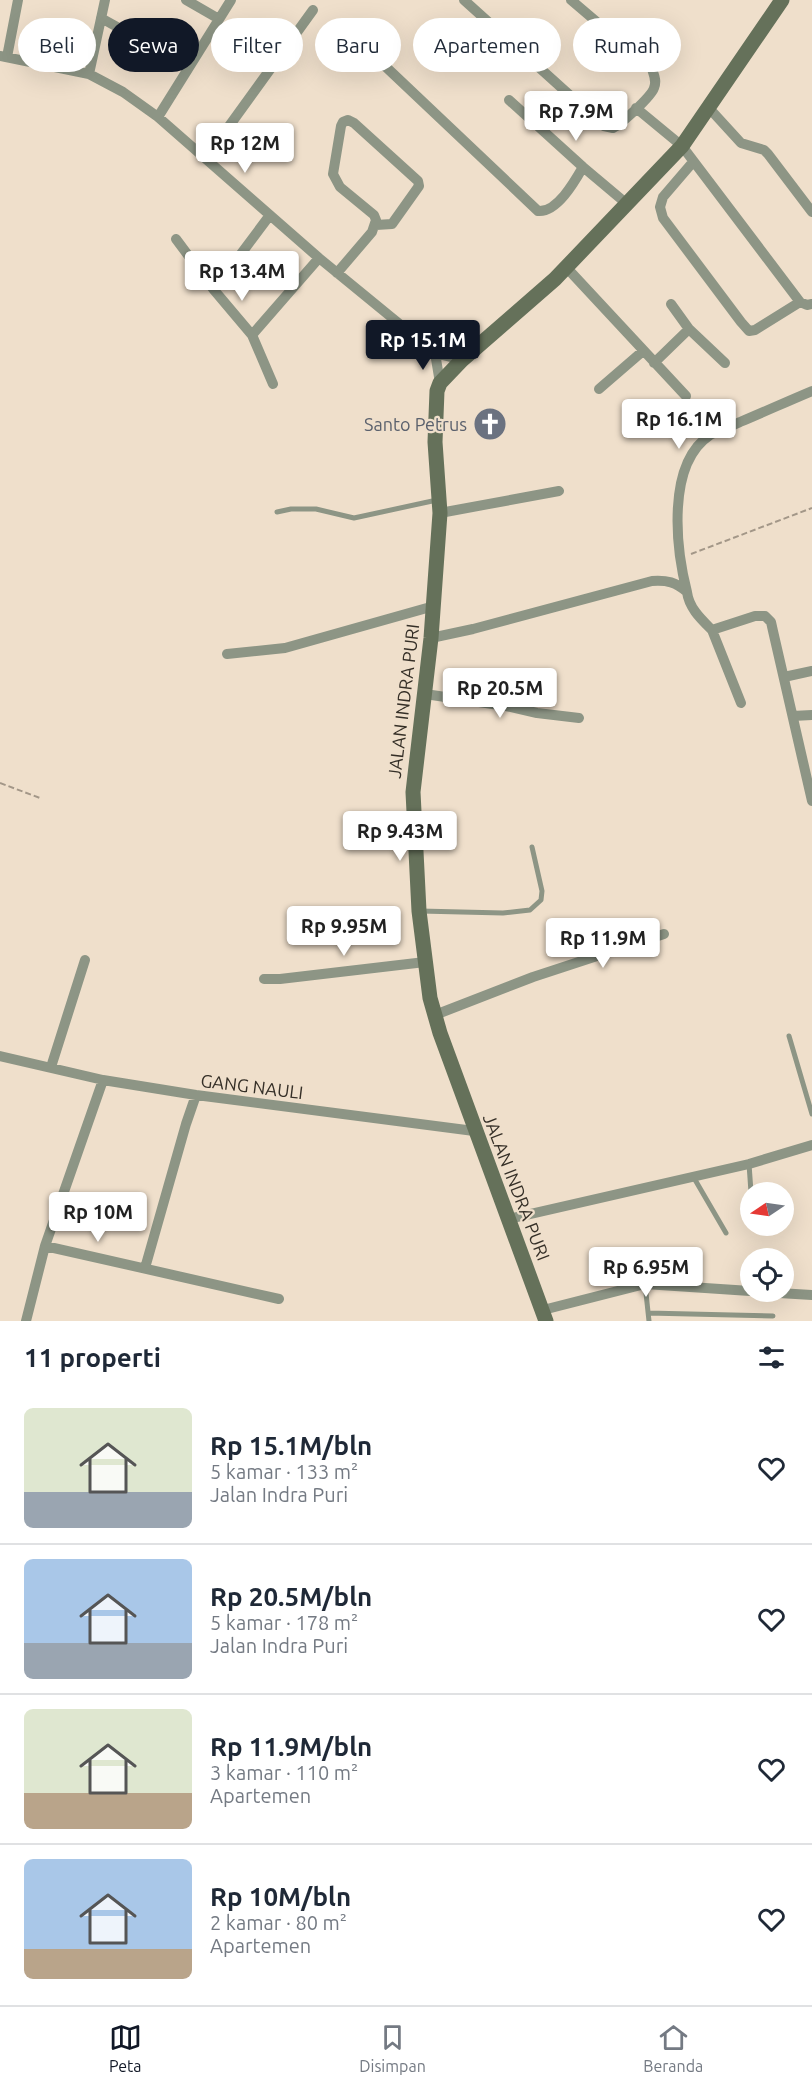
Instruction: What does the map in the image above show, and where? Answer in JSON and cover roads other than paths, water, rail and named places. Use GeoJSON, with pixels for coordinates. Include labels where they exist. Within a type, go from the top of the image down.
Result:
{"type":"FeatureCollection","features":[{"type":"Feature","properties":{"kind":"street"},"geometry":{"type":"LineString","coordinates":[[18,0],[4,57],[89,74],[110,83],[158,117],[319,258],[435,353],[462,360]]}},
{"type":"Feature","properties":{"kind":"street"},"geometry":{"type":"LineString","coordinates":[[89,74],[105,0]]}},
{"type":"Feature","properties":{"kind":"street"},"geometry":{"type":"LineString","coordinates":[[186,0],[217,18]]}},
{"type":"Feature","properties":{"kind":"street"},"geometry":{"type":"LineString","coordinates":[[220,18],[231,0]]}},
{"type":"Feature","properties":{"kind":"street"},"geometry":{"type":"LineString","coordinates":[[464,0],[604,126],[613,128],[621,125],[654,88],[656,78],[652,69],[571,0]]}},
{"type":"Feature","properties":{"kind":"street"},"geometry":{"type":"LineString","coordinates":[[440,383],[462,360],[566,267],[682,146],[782,0]]}},
{"type":"Feature","properties":{"kind":"street"},"geometry":{"type":"LineString","coordinates":[[206,158],[313,10]]}},
{"type":"Feature","properties":{"kind":"street"},"geometry":{"type":"LineString","coordinates":[[101,18],[108,22]]}},
{"type":"Feature","properties":{"kind":"street"},"geometry":{"type":"LineString","coordinates":[[199,51],[211,32]]}},
{"type":"Feature","properties":{"kind":"street"},"geometry":{"type":"LineString","coordinates":[[158,117],[186,72]]}},
{"type":"Feature","properties":{"kind":"street"},"geometry":{"type":"LineString","coordinates":[[391,72],[538,211],[544,212],[552,207],[572,186],[583,167]]}},
{"type":"Feature","properties":{"kind":"street"},"geometry":{"type":"LineString","coordinates":[[509,100],[627,204]]}},
{"type":"Feature","properties":{"kind":"street"},"geometry":{"type":"LineString","coordinates":[[636,108],[682,146],[800,302],[807,305],[812,304]]}},
{"type":"Feature","properties":{"kind":"street"},"geometry":{"type":"LineString","coordinates":[[709,108],[741,143],[764,150],[768,154],[812,212]]}},
{"type":"Feature","properties":{"kind":"street"},"geometry":{"type":"LineString","coordinates":[[337,273],[376,225],[374,215],[340,187],[333,174],[340,126],[348,120],[418,181],[419,186],[392,224],[376,225]]}},
{"type":"Feature","properties":{"kind":"street"},"geometry":{"type":"LineString","coordinates":[[693,162],[663,197],[660,207],[663,218],[741,322],[749,331],[754,330],[800,302]]}},
{"type":"Feature","properties":{"kind":"street"},"geometry":{"type":"LineString","coordinates":[[214,290],[270,216]]}},
{"type":"Feature","properties":{"kind":"street"},"geometry":{"type":"LineString","coordinates":[[176,239],[214,290],[252,335],[273,384]]}},
{"type":"Feature","properties":{"kind":"street"},"geometry":{"type":"LineString","coordinates":[[252,335],[319,258]]}},
{"type":"Feature","properties":{"kind":"street"},"geometry":{"type":"LineString","coordinates":[[566,267],[686,396]]}},
{"type":"Feature","properties":{"kind":"street"},"geometry":{"type":"LineString","coordinates":[[671,304],[689,329],[725,363]]}},
{"type":"Feature","properties":{"kind":"street"},"geometry":{"type":"LineString","coordinates":[[654,363],[689,329]]}},
{"type":"Feature","properties":{"kind":"street"},"geometry":{"type":"LineString","coordinates":[[599,389],[643,351]]}},
{"type":"Feature","properties":{"kind":"street","name":"JALAN INDRA PURI"},"geometry":{"type":"LineString","coordinates":[[435,353],[440,383],[437,391],[435,442],[439,507],[434,606],[412,792],[419,911],[425,962],[435,1015],[474,1131],[545,1316]]}},
{"type":"Feature","properties":{"kind":"street"},"geometry":{"type":"LineString","coordinates":[[741,703],[712,630],[698,616],[688,599],[680,558],[678,515],[680,487],[690,458],[709,436],[812,391]]}},
{"type":"Feature","properties":{"kind":"street"},"geometry":{"type":"LineString","coordinates":[[439,507],[560,491]]}},
{"type":"Feature","properties":{"kind":"street"},"geometry":{"type":"LineString","coordinates":[[430,638],[484,626],[652,581],[664,580],[677,583],[687,592]]}},
{"type":"Feature","properties":{"kind":"street"},"geometry":{"type":"LineString","coordinates":[[227,654],[285,648],[434,606]]}},
{"type":"Feature","properties":{"kind":"street"},"geometry":{"type":"LineString","coordinates":[[712,630],[755,616],[765,616],[771,622],[812,801]]}},
{"type":"Feature","properties":{"kind":"street"},"geometry":{"type":"LineString","coordinates":[[784,676],[812,671]]}},
{"type":"Feature","properties":{"kind":"street"},"geometry":{"type":"LineString","coordinates":[[425,694],[579,718]]}},
{"type":"Feature","properties":{"kind":"street"},"geometry":{"type":"LineString","coordinates":[[794,716],[812,715]]}},
{"type":"Feature","properties":{"kind":"street"},"geometry":{"type":"LineString","coordinates":[[435,1015],[533,977],[664,934]]}},
{"type":"Feature","properties":{"kind":"street"},"geometry":{"type":"LineString","coordinates":[[51,1067],[85,960]]}},
{"type":"Feature","properties":{"kind":"street"},"geometry":{"type":"LineString","coordinates":[[264,979],[425,962]]}},
{"type":"Feature","properties":{"kind":"street","name":"GANG NAULI"},"geometry":{"type":"LineString","coordinates":[[0,1056],[103,1080],[196,1095],[474,1131]]}},
{"type":"Feature","properties":{"kind":"street"},"geometry":{"type":"LineString","coordinates":[[26,1321],[45,1246],[103,1080]]}},
{"type":"Feature","properties":{"kind":"street"},"geometry":{"type":"LineString","coordinates":[[145,1268],[196,1095]]}},
{"type":"Feature","properties":{"kind":"street"},"geometry":{"type":"LineString","coordinates":[[508,1219],[748,1164],[812,1145]]}},
{"type":"Feature","properties":{"kind":"street"},"geometry":{"type":"LineString","coordinates":[[45,1246],[279,1299]]}},
{"type":"Feature","properties":{"kind":"street"},"geometry":{"type":"LineString","coordinates":[[545,1316],[645,1284],[740,1290]]}},
{"type":"Feature","properties":{"kind":"street"},"geometry":{"type":"LineString","coordinates":[[794,1294],[812,1295]]}},
{"type":"Feature","properties":{"kind":"lane"},"geometry":{"type":"LineString","coordinates":[[277,512],[291,509],[316,509],[354,518],[439,507]]}},
{"type":"Feature","properties":{"kind":"lane"},"geometry":{"type":"LineString","coordinates":[[419,911],[503,913],[530,910],[541,900],[542,891],[532,848]]}},
{"type":"Feature","properties":{"kind":"lane"},"geometry":{"type":"LineString","coordinates":[[789,1036],[812,1114]]}},
{"type":"Feature","properties":{"kind":"lane"},"geometry":{"type":"LineString","coordinates":[[748,1164],[750,1182]]}},
{"type":"Feature","properties":{"kind":"lane"},"geometry":{"type":"LineString","coordinates":[[693,1176],[726,1233]]}},
{"type":"Feature","properties":{"kind":"lane"},"geometry":{"type":"LineString","coordinates":[[645,1284],[649,1321]]}},
{"type":"Feature","properties":{"kind":"lane"},"geometry":{"type":"LineString","coordinates":[[648,1313],[773,1316]]}},
{"type":"Feature","properties":{"kind":"place","name":"Santo Petrus"},"geometry":{"type":"Point","coordinates":[490,424]}}]}
